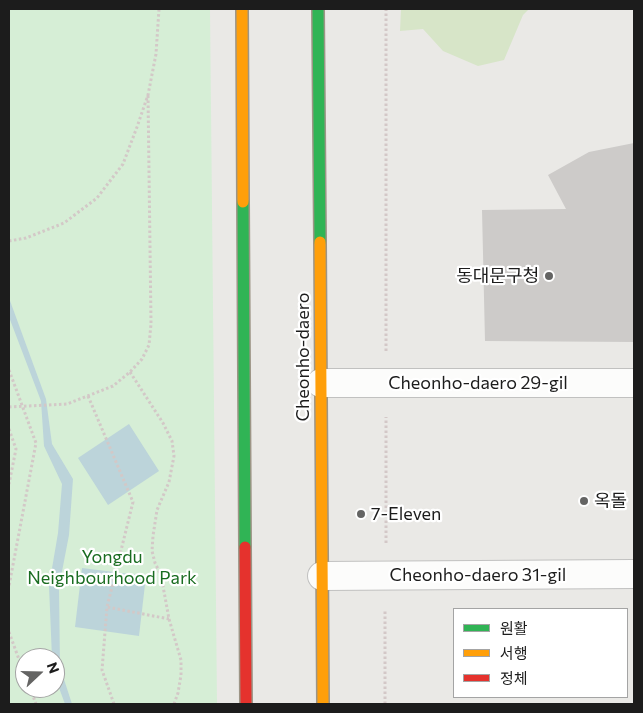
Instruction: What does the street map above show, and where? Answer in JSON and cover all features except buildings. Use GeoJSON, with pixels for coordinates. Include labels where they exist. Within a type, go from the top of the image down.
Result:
{"type":"FeatureCollection","features":[{"type":"Feature","properties":{"kind":"main road"},"geometry":{"type":"LineString","coordinates":[[242,9],[246,704]]}},
{"type":"Feature","properties":{"kind":"main road","name":"Cheonho-daero"},"geometry":{"type":"LineString","coordinates":[[318,9],[323,704]]}},
{"type":"Feature","properties":{"kind":"street","name":"Cheonho-daero 29-gil"},"geometry":{"type":"LineString","coordinates":[[321,383],[634,383]]}},
{"type":"Feature","properties":{"kind":"street","name":"Cheonho-daero 31-gil"},"geometry":{"type":"LineString","coordinates":[[322,576],[634,574]]}},
{"type":"Feature","properties":{"kind":"path"},"geometry":{"type":"LineString","coordinates":[[9,241],[26,238],[64,223],[97,198],[123,164],[148,95],[156,54],[159,9]]}},
{"type":"Feature","properties":{"kind":"path"},"geometry":{"type":"LineString","coordinates":[[9,407],[22,408],[66,404],[114,386],[142,359],[149,345],[151,324],[148,95]]}},
{"type":"Feature","properties":{"kind":"path"},"geometry":{"type":"LineString","coordinates":[[9,370],[36,443],[9,586]]}},
{"type":"Feature","properties":{"kind":"path"},"geometry":{"type":"LineString","coordinates":[[130,372],[163,423],[172,441],[174,456],[169,482],[157,510],[152,550],[155,564],[162,575],[169,619],[181,660],[181,675],[174,704]]}},
{"type":"Feature","properties":{"kind":"path"},"geometry":{"type":"LineString","coordinates":[[88,396],[133,502],[107,607],[102,670],[114,704]]}},
{"type":"Feature","properties":{"kind":"path"},"geometry":{"type":"LineString","coordinates":[[9,429],[16,449],[9,484]]}},
{"type":"Feature","properties":{"kind":"path"},"geometry":{"type":"LineString","coordinates":[[107,607],[169,619]]}},
{"type":"Feature","properties":{"kind":"path"},"geometry":{"type":"LineString","coordinates":[[9,632],[15,648]]}},
{"type":"Feature","properties":{"kind":"green space","name":"Yongdu Neighbourhood Park"},"geometry":{"type":"Polygon","coordinates":[[[9,9],[210,9],[217,704],[9,704],[9,9]]]}},
{"type":"Feature","properties":{"kind":"green space"},"geometry":{"type":"Polygon","coordinates":[[[401,9],[529,9],[523,15],[504,60],[478,66],[443,51],[423,29],[400,31],[401,9]]]}},
{"type":"Feature","properties":{"kind":"water"},"geometry":{"type":"Polygon","coordinates":[[[9,298],[46,399],[52,444],[73,479],[69,535],[59,587],[60,648],[52,648],[49,586],[58,533],[62,484],[44,446],[41,401],[9,317],[9,298]]]}},
{"type":"Feature","properties":{"kind":"water"},"geometry":{"type":"Polygon","coordinates":[[[129,424],[159,471],[108,505],[78,458],[129,424]]]}},
{"type":"Feature","properties":{"kind":"water"},"geometry":{"type":"Polygon","coordinates":[[[82,568],[146,576],[139,636],[75,627],[82,568]]]}},
{"type":"Feature","properties":{"kind":"water"},"geometry":{"type":"Polygon","coordinates":[[[65,682],[72,704],[65,704],[63,698],[65,698],[65,682]]]}},
{"type":"Feature","properties":{"kind":"traffic: fast"},"geometry":{"type":"LineString","coordinates":[[318,9],[320,242]]}},
{"type":"Feature","properties":{"kind":"traffic: fast"},"geometry":{"type":"LineString","coordinates":[[243,202],[245,547]]}},
{"type":"Feature","properties":{"kind":"traffic: slow"},"geometry":{"type":"LineString","coordinates":[[242,9],[243,202]]}},
{"type":"Feature","properties":{"kind":"traffic: slow"},"geometry":{"type":"LineString","coordinates":[[320,242],[323,704]]}},
{"type":"Feature","properties":{"kind":"traffic: jam"},"geometry":{"type":"LineString","coordinates":[[245,547],[246,704]]}},
{"type":"Feature","properties":{"kind":"place","name":"동대문구청"},"geometry":{"type":"Point","coordinates":[549,276]}},
{"type":"Feature","properties":{"kind":"place","name":"옥돌"},"geometry":{"type":"Point","coordinates":[584,501]}},
{"type":"Feature","properties":{"kind":"place","name":"7-Eleven"},"geometry":{"type":"Point","coordinates":[361,514]}}]}
